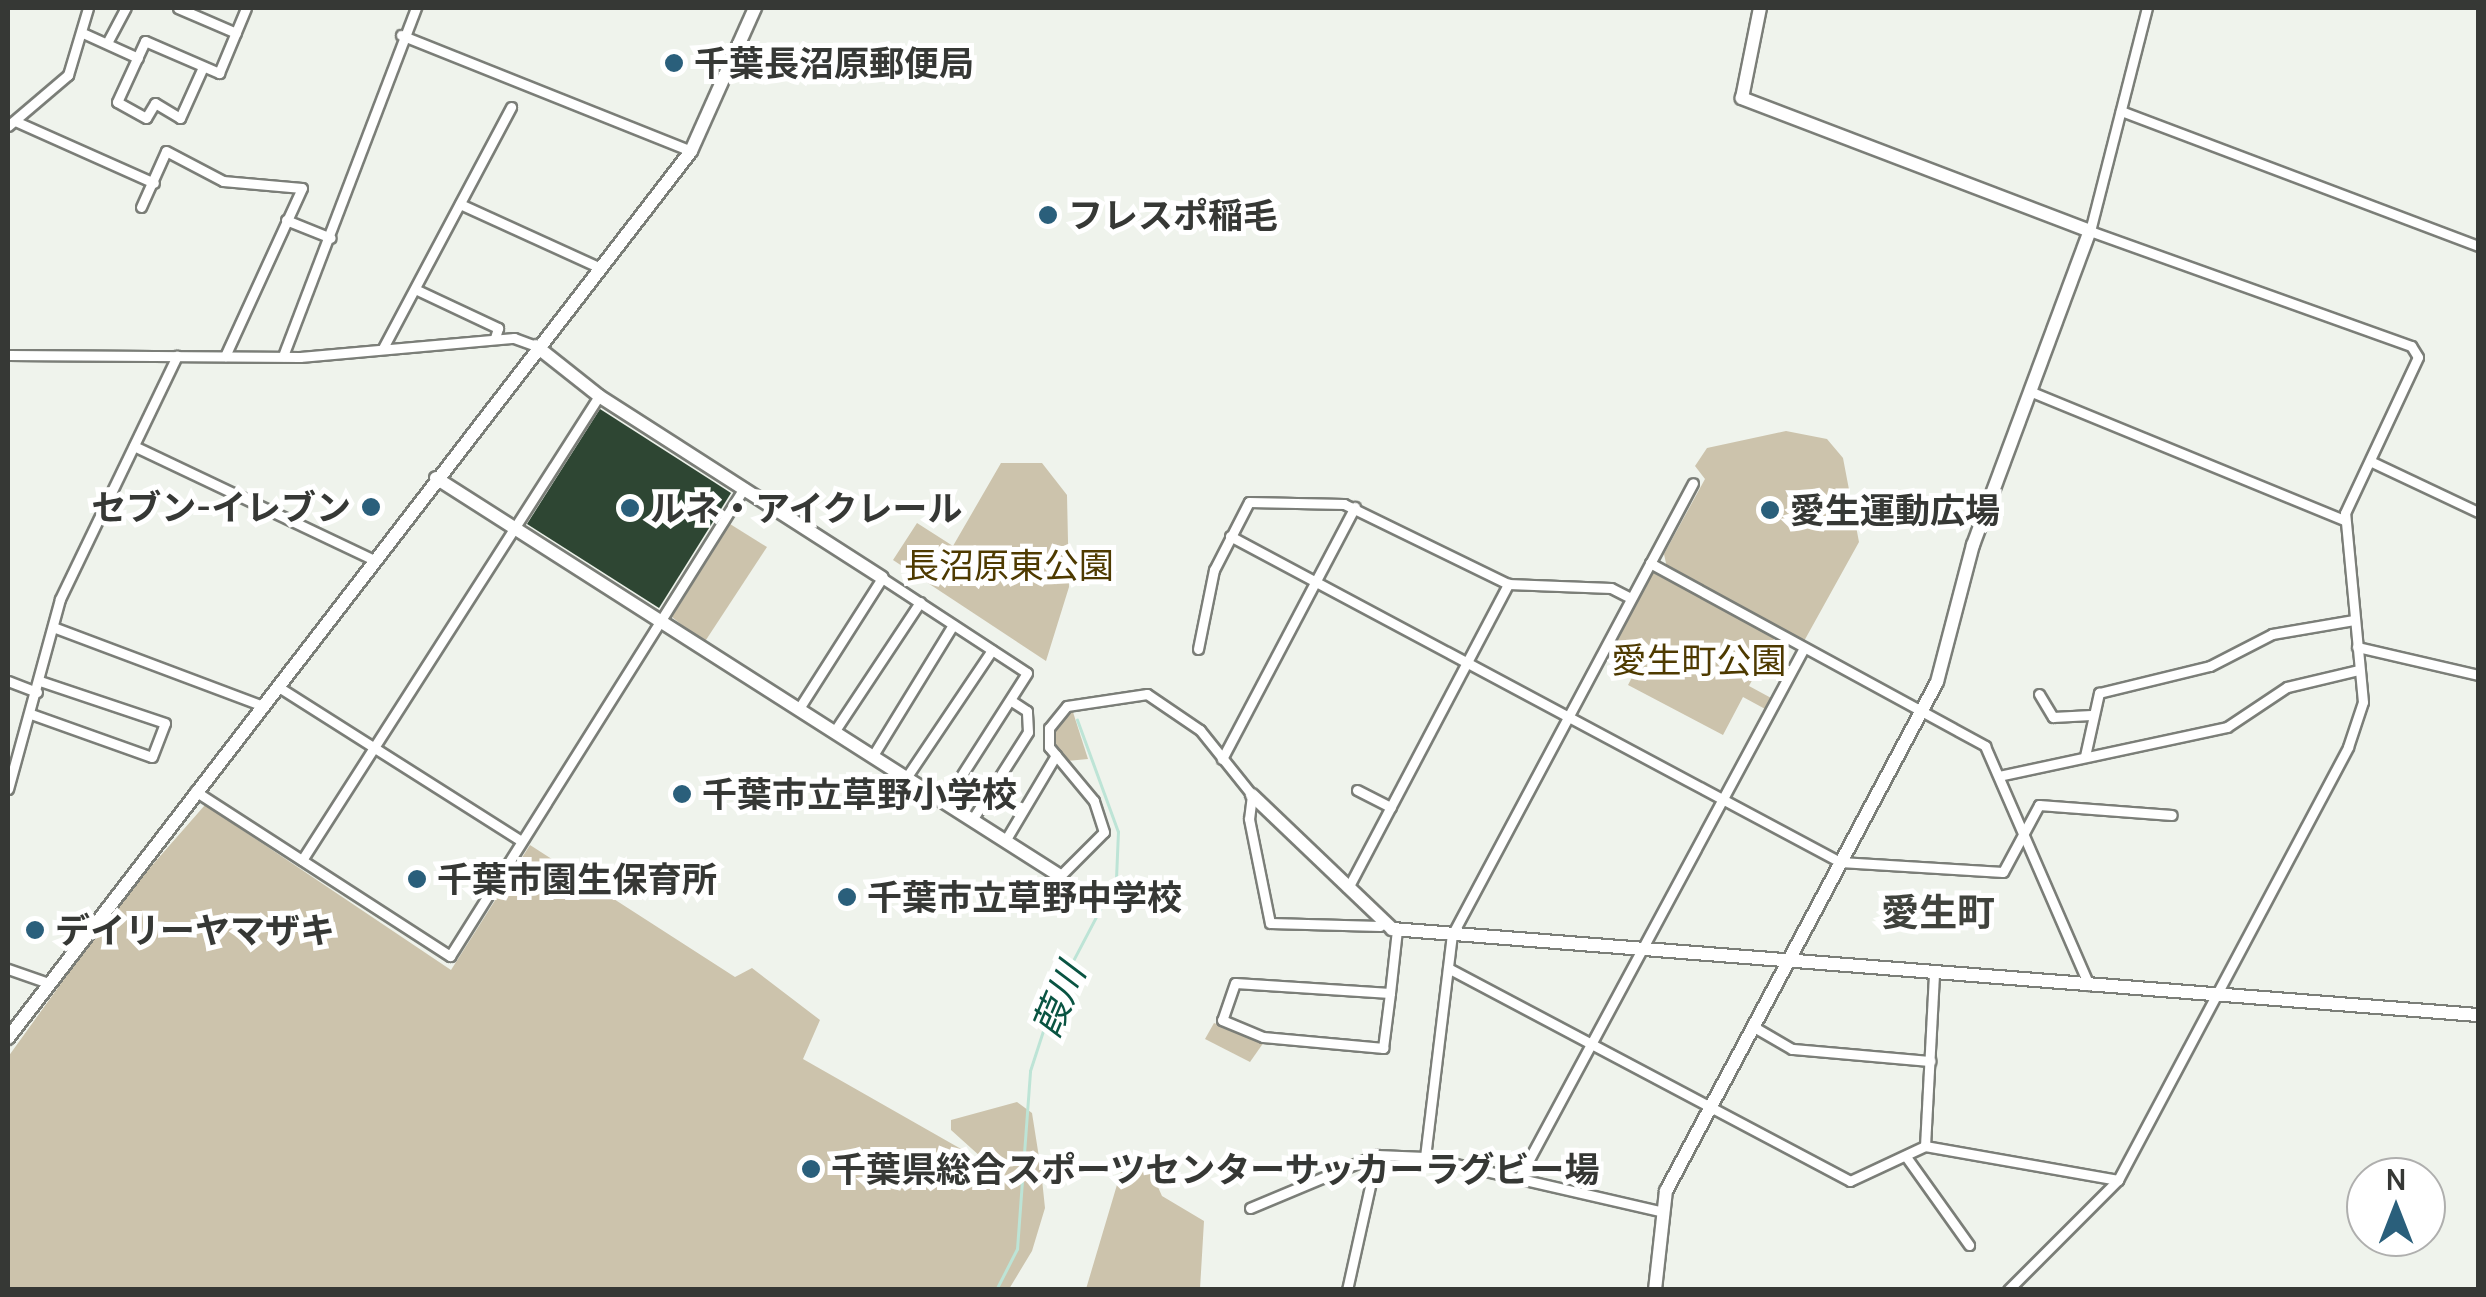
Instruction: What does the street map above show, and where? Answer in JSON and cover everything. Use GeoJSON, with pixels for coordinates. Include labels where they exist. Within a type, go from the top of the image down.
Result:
{"type":"FeatureCollection","features":[{"type":"Feature","properties":{"kind":"street"},"geometry":{"type":"LineString","coordinates":[[11,123],[60,86],[85,34],[88,8]]}},
{"type":"Feature","properties":{"kind":"street"},"geometry":{"type":"LineString","coordinates":[[108,44],[126,8]]}},
{"type":"Feature","properties":{"kind":"street"},"geometry":{"type":"LineString","coordinates":[[178,8],[236,32]]}},
{"type":"Feature","properties":{"kind":"street"},"geometry":{"type":"LineString","coordinates":[[203,67],[180,118],[155,103],[146,118],[116,102],[145,41],[219,74],[246,8]]}},
{"type":"Feature","properties":{"kind":"street"},"geometry":{"type":"LineString","coordinates":[[283,356],[331,238],[401,35],[416,8]]}},
{"type":"Feature","properties":{"kind":"street"},"geometry":{"type":"LineString","coordinates":[[8,1038],[536,346],[690,151],[755,8]]}},
{"type":"Feature","properties":{"kind":"street"},"geometry":{"type":"LineString","coordinates":[[1760,8],[1742,98],[2417,350],[2344,520],[2362,702],[2348,748],[2118,1180],[2008,1290]]}},
{"type":"Feature","properties":{"kind":"street"},"geometry":{"type":"LineString","coordinates":[[1655,1290],[1659,1211],[1922,712],[2090,231],[2147,8]]}},
{"type":"Feature","properties":{"kind":"street"},"geometry":{"type":"LineString","coordinates":[[85,34],[138,58]]}},
{"type":"Feature","properties":{"kind":"street"},"geometry":{"type":"LineString","coordinates":[[401,35],[690,151]]}},
{"type":"Feature","properties":{"kind":"street"},"geometry":{"type":"LineString","coordinates":[[383,348],[511,106]]}},
{"type":"Feature","properties":{"kind":"street"},"geometry":{"type":"LineString","coordinates":[[2120,111],[2478,246]]}},
{"type":"Feature","properties":{"kind":"street"},"geometry":{"type":"LineString","coordinates":[[11,123],[154,183]]}},
{"type":"Feature","properties":{"kind":"street"},"geometry":{"type":"LineString","coordinates":[[141,207],[166,152],[223,181],[302,188],[226,356]]}},
{"type":"Feature","properties":{"kind":"street"},"geometry":{"type":"LineString","coordinates":[[460,204],[598,267]]}},
{"type":"Feature","properties":{"kind":"street"},"geometry":{"type":"LineString","coordinates":[[286,220],[331,238]]}},
{"type":"Feature","properties":{"kind":"street"},"geometry":{"type":"LineString","coordinates":[[415,288],[498,328],[496,338]]}},
{"type":"Feature","properties":{"kind":"street"},"geometry":{"type":"LineString","coordinates":[[8,355],[283,356],[496,338],[536,346],[598,396],[1028,673],[944,803]]}},
{"type":"Feature","properties":{"kind":"street"},"geometry":{"type":"LineString","coordinates":[[8,789],[52,628],[177,356]]}},
{"type":"Feature","properties":{"kind":"street"},"geometry":{"type":"LineString","coordinates":[[2032,392],[2344,520]]}},
{"type":"Feature","properties":{"kind":"street"},"geometry":{"type":"LineString","coordinates":[[302,860],[598,396]]}},
{"type":"Feature","properties":{"kind":"street"},"geometry":{"type":"LineString","coordinates":[[134,446],[374,560]]}},
{"type":"Feature","properties":{"kind":"street"},"geometry":{"type":"LineString","coordinates":[[2370,461],[2478,512]]}},
{"type":"Feature","properties":{"kind":"street"},"geometry":{"type":"LineString","coordinates":[[436,478],[1060,876],[1104,832],[1094,801],[1048,748],[1056,713],[1132,692],[1200,730],[1252,795],[1380,926]]}},
{"type":"Feature","properties":{"kind":"street"},"geometry":{"type":"LineString","coordinates":[[1426,1158],[1452,935],[1693,483]]}},
{"type":"Feature","properties":{"kind":"street"},"geometry":{"type":"LineString","coordinates":[[196,791],[450,956],[744,488]]}},
{"type":"Feature","properties":{"kind":"street"},"geometry":{"type":"LineString","coordinates":[[1198,649],[1214,570],[1248,502],[1355,506],[1508,584],[1611,588],[1632,598]]}},
{"type":"Feature","properties":{"kind":"street"},"geometry":{"type":"LineString","coordinates":[[1222,758],[1355,506]]}},
{"type":"Feature","properties":{"kind":"street"},"geometry":{"type":"LineString","coordinates":[[1230,536],[1840,862],[2003,872],[2039,805],[2172,815]]}},
{"type":"Feature","properties":{"kind":"street"},"geometry":{"type":"LineString","coordinates":[[1650,563],[1985,746],[2089,985]]}},
{"type":"Feature","properties":{"kind":"street"},"geometry":{"type":"LineString","coordinates":[[798,710],[882,578]]}},
{"type":"Feature","properties":{"kind":"street"},"geometry":{"type":"LineString","coordinates":[[1347,891],[1508,584]]}},
{"type":"Feature","properties":{"kind":"street"},"geometry":{"type":"LineString","coordinates":[[834,732],[920,602]]}},
{"type":"Feature","properties":{"kind":"street"},"geometry":{"type":"LineString","coordinates":[[2085,756],[2099,693],[2210,666],[2272,634],[2354,620]]}},
{"type":"Feature","properties":{"kind":"street"},"geometry":{"type":"LineString","coordinates":[[872,757],[953,624]]}},
{"type":"Feature","properties":{"kind":"street"},"geometry":{"type":"LineString","coordinates":[[52,628],[262,705]]}},
{"type":"Feature","properties":{"kind":"street"},"geometry":{"type":"LineString","coordinates":[[2357,646],[2478,675]]}},
{"type":"Feature","properties":{"kind":"street"},"geometry":{"type":"LineString","coordinates":[[1518,1180],[1804,648]]}},
{"type":"Feature","properties":{"kind":"street"},"geometry":{"type":"LineString","coordinates":[[906,778],[992,650]]}},
{"type":"Feature","properties":{"kind":"street"},"geometry":{"type":"LineString","coordinates":[[1999,776],[2227,728],[2288,687],[2359,670]]}},
{"type":"Feature","properties":{"kind":"street"},"geometry":{"type":"LineString","coordinates":[[8,681],[165,723],[152,757],[31,714]]}},
{"type":"Feature","properties":{"kind":"street"},"geometry":{"type":"LineString","coordinates":[[277,686],[520,840]]}},
{"type":"Feature","properties":{"kind":"street"},"geometry":{"type":"LineString","coordinates":[[2039,694],[2053,717],[2092,715]]}},
{"type":"Feature","properties":{"kind":"street"},"geometry":{"type":"LineString","coordinates":[[972,820],[1028,732],[1027,711],[1010,700]]}},
{"type":"Feature","properties":{"kind":"street"},"geometry":{"type":"LineString","coordinates":[[1005,840],[1056,755]]}},
{"type":"Feature","properties":{"kind":"street"},"geometry":{"type":"LineString","coordinates":[[1357,790],[1391,807]]}},
{"type":"Feature","properties":{"kind":"street"},"geometry":{"type":"LineString","coordinates":[[1252,795],[1249,819],[1270,923],[1380,926],[1452,935],[2478,1015]]}},
{"type":"Feature","properties":{"kind":"street"},"geometry":{"type":"LineString","coordinates":[[1390,993],[1234,983],[1222,1020],[1263,1037],[1383,1048],[1390,993],[1398,930]]}},
{"type":"Feature","properties":{"kind":"street"},"geometry":{"type":"LineString","coordinates":[[1448,968],[1850,1181],[1926,1146],[2118,1180]]}},
{"type":"Feature","properties":{"kind":"street"},"geometry":{"type":"LineString","coordinates":[[8,970],[48,984]]}},
{"type":"Feature","properties":{"kind":"street"},"geometry":{"type":"LineString","coordinates":[[1926,1146],[1934,972]]}},
{"type":"Feature","properties":{"kind":"street"},"geometry":{"type":"LineString","coordinates":[[1754,1027],[1792,1049],[1930,1061]]}},
{"type":"Feature","properties":{"kind":"street"},"geometry":{"type":"LineString","coordinates":[[1347,1290],[1377,1154]]}},
{"type":"Feature","properties":{"kind":"street"},"geometry":{"type":"LineString","coordinates":[[1250,1208],[1377,1154],[1426,1158],[1659,1211]]}},
{"type":"Feature","properties":{"kind":"street"},"geometry":{"type":"LineString","coordinates":[[1907,1158],[1969,1245]]}},
{"type":"Feature","properties":{"kind":"green space","name":"愛生運動広場"},"geometry":{"type":"Polygon","coordinates":[[[1786,431],[1827,439],[1843,458],[1859,542],[1803,643],[1667,568],[1664,554],[1705,479],[1695,466],[1707,448],[1786,431]]]}},
{"type":"Feature","properties":{"kind":"green space","name":"長沼原東公園"},"geometry":{"type":"Polygon","coordinates":[[[1001,463],[1042,463],[1067,495],[1069,587],[1046,661],[893,560],[917,523],[953,546],[1001,463]]]}},
{"type":"Feature","properties":{"kind":"green space"},"geometry":{"type":"Polygon","coordinates":[[[730,524],[767,547],[704,643],[672,617],[730,524]]]}},
{"type":"Feature","properties":{"kind":"green space","name":"愛生町公園"},"geometry":{"type":"Polygon","coordinates":[[[1652,572],[1775,637],[1749,686],[1773,699],[1767,710],[1743,697],[1723,735],[1628,685],[1643,656],[1615,641],[1652,572]]]}},
{"type":"Feature","properties":{"kind":"green space"},"geometry":{"type":"Polygon","coordinates":[[[1072,709],[1088,759],[1067,761],[1053,742],[1053,728],[1072,709]]]}},
{"type":"Feature","properties":{"kind":"green space"},"geometry":{"type":"Polygon","coordinates":[[[205,805],[451,970],[530,845],[735,977],[752,968],[820,1020],[803,1059],[991,1166],[951,1130],[951,1120],[1017,1102],[1032,1113],[1045,1208],[1032,1251],[1009,1289],[8,1290],[8,1057],[119,903],[205,805]]]}},
{"type":"Feature","properties":{"kind":"green space"},"geometry":{"type":"Polygon","coordinates":[[[1214,1023],[1264,1042],[1250,1062],[1205,1039],[1214,1023]]]}},
{"type":"Feature","properties":{"kind":"green space"},"geometry":{"type":"Polygon","coordinates":[[[1148,1165],[1162,1196],[1204,1221],[1200,1289],[1086,1289],[1122,1168],[1148,1165]]]}},
{"type":"Feature","properties":{"kind":"building","name":"ルネ・アイクレール"},"geometry":{"type":"Polygon","coordinates":[[[600,409],[731,493],[659,608],[527,524],[600,409]]]}},
{"type":"Feature","properties":{"kind":"waterway","name":"葭川"},"geometry":{"type":"LineString","coordinates":[[996,1290],[1017,1249],[1030,1071],[1054,997],[1116,879],[1118,832],[1077,720]]}},
{"type":"Feature","properties":{"kind":"place","name":"千葉長沼原郵便局"},"geometry":{"type":"Point","coordinates":[674,63]}},
{"type":"Feature","properties":{"kind":"place","name":"フレスポ稲毛"},"geometry":{"type":"Point","coordinates":[1048,215]}},
{"type":"Feature","properties":{"kind":"place","name":"セブン-イレブン"},"geometry":{"type":"Point","coordinates":[371,507]}},
{"type":"Feature","properties":{"kind":"place","name":"ルネ・アイクレール"},"geometry":{"type":"Point","coordinates":[630,508]}},
{"type":"Feature","properties":{"kind":"place","name":"愛生運動広場"},"geometry":{"type":"Point","coordinates":[1770,510]}},
{"type":"Feature","properties":{"kind":"place","name":"千葉市立草野小学校"},"geometry":{"type":"Point","coordinates":[682,794]}},
{"type":"Feature","properties":{"kind":"place","name":"千葉市園生保育所"},"geometry":{"type":"Point","coordinates":[417,879]}},
{"type":"Feature","properties":{"kind":"place","name":"千葉市立草野中学校"},"geometry":{"type":"Point","coordinates":[847,897]}},
{"type":"Feature","properties":{"kind":"place","name":"デイリーヤマザキ"},"geometry":{"type":"Point","coordinates":[35,930]}},
{"type":"Feature","properties":{"kind":"place","name":"千葉県総合スポーツセンターサッカーラグビー場"},"geometry":{"type":"Point","coordinates":[811,1169]}},
{"type":"Feature","properties":{"kind":"district","name":"愛生町"},"geometry":{"type":"Point","coordinates":[1938,912]}}]}
